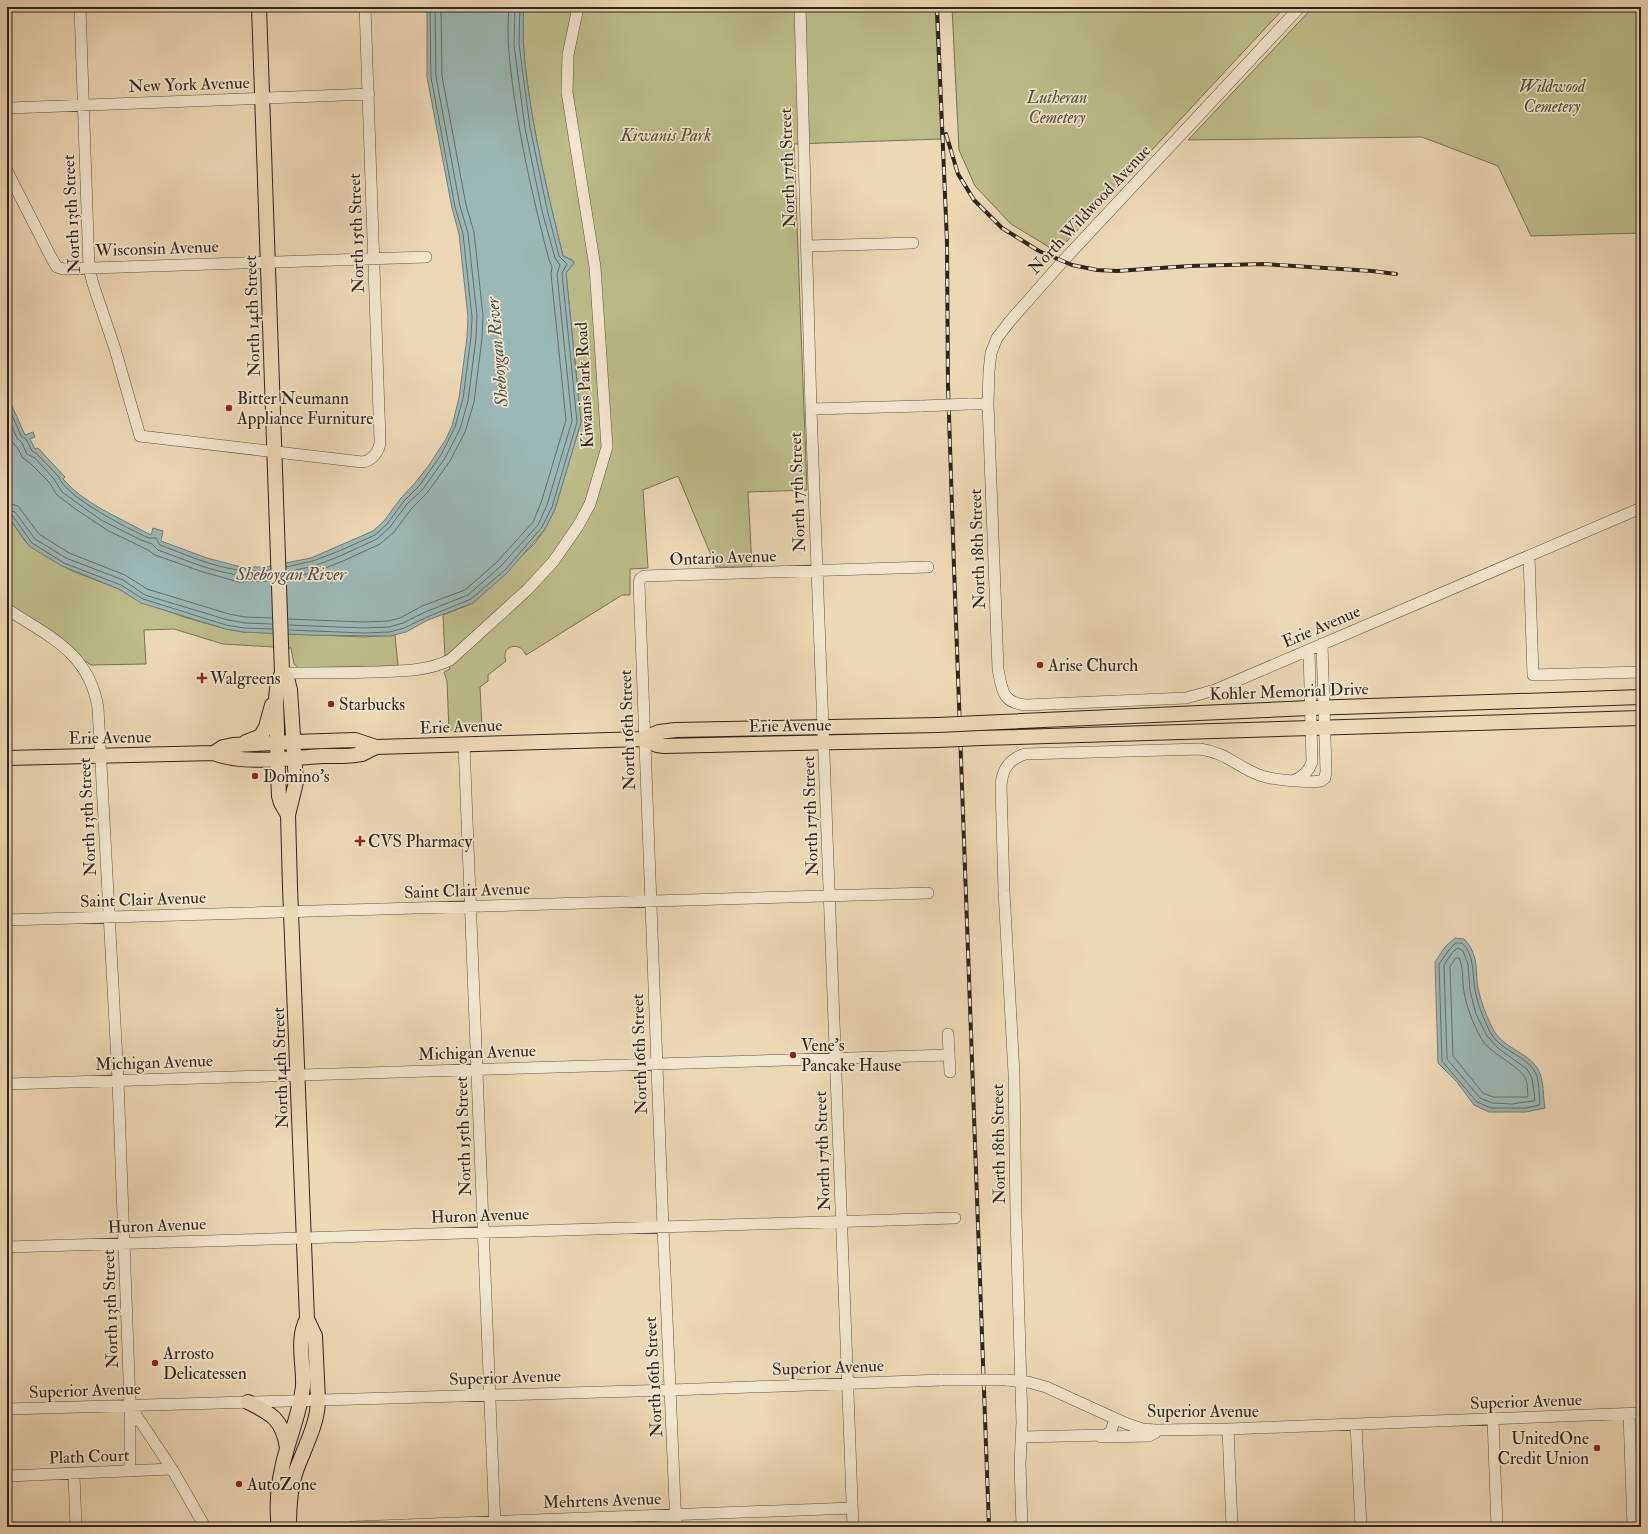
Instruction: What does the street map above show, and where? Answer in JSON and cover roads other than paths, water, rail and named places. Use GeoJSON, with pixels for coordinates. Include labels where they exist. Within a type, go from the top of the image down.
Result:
{"type":"FeatureCollection","features":[{"type":"Feature","properties":{"kind":"main road","name":"North 14th Street"},"geometry":{"type":"LineString","coordinates":[[259,7],[282,650],[282,673],[278,682],[276,698],[277,742],[280,799],[288,815]]}},
{"type":"Feature","properties":{"kind":"main road","name":"North 14th Street"},"geometry":{"type":"LineString","coordinates":[[282,673],[290,688],[295,758],[296,786],[288,815],[291,912],[307,1319],[315,1336],[318,1400],[318,1409],[295,1472],[291,1491],[289,1527]]}},
{"type":"Feature","properties":{"kind":"main road","name":"Kohler Memorial Drive"},"geometry":{"type":"LineString","coordinates":[[938,725],[1317,708],[1641,697]]}},
{"type":"Feature","properties":{"kind":"main road"},"geometry":{"type":"LineString","coordinates":[[237,744],[256,739],[261,736],[276,698]]}},
{"type":"Feature","properties":{"kind":"main road"},"geometry":{"type":"LineString","coordinates":[[1311,728],[1641,718]]}},
{"type":"Feature","properties":{"kind":"main road","name":"Erie Avenue"},"geometry":{"type":"LineString","coordinates":[[214,753],[225,747],[237,744],[277,742],[355,740],[365,742],[376,747],[643,738],[668,731],[938,725]]}},
{"type":"Feature","properties":{"kind":"main road","name":"Erie Avenue"},"geometry":{"type":"LineString","coordinates":[[643,738],[655,744],[664,746],[938,740],[1311,728]]}},
{"type":"Feature","properties":{"kind":"main road","name":"Erie Avenue"},"geometry":{"type":"LineString","coordinates":[[7,758],[214,753],[242,759],[295,758],[356,755],[367,752],[376,747]]}},
{"type":"Feature","properties":{"kind":"main road","name":"North 14th Street"},"geometry":{"type":"LineString","coordinates":[[279,1527],[278,1498],[287,1447],[301,1400],[303,1376],[301,1343],[304,1323],[307,1319]]}},
{"type":"Feature","properties":{"kind":"main road"},"geometry":{"type":"LineString","coordinates":[[248,1402],[263,1409],[276,1418],[283,1429],[287,1447]]}},
{"type":"Feature","properties":{"kind":"street","name":"North 13th Street"},"geometry":{"type":"LineString","coordinates":[[80,7],[89,268],[140,436],[274,452]]}},
{"type":"Feature","properties":{"kind":"street","name":"North 15th Street"},"geometry":{"type":"LineString","coordinates":[[274,452],[362,462],[374,456],[380,443],[365,7]]}},
{"type":"Feature","properties":{"kind":"street","name":"Kiwanis Park Road"},"geometry":{"type":"LineString","coordinates":[[282,673],[381,672],[426,669],[438,666],[455,656],[528,590],[553,562],[578,526],[590,504],[607,447],[595,267],[567,92],[568,55],[578,7]]}},
{"type":"Feature","properties":{"kind":"street","name":"North 17th Street"},"geometry":{"type":"LineString","coordinates":[[800,7],[817,571],[841,1221],[846,1304],[847,1384],[853,1527]]}},
{"type":"Feature","properties":{"kind":"street","name":"North Wildwood Avenue"},"geometry":{"type":"LineString","coordinates":[[988,404],[988,370],[992,353],[997,338],[1010,321],[1300,7]]}},
{"type":"Feature","properties":{"kind":"street","name":"New York Avenue"},"geometry":{"type":"LineString","coordinates":[[10,108],[369,94]]}},
{"type":"Feature","properties":{"kind":"street","name":"Wisconsin Avenue"},"geometry":{"type":"LineString","coordinates":[[7,171],[57,267],[63,269],[426,257]]}},
{"type":"Feature","properties":{"kind":"street"},"geometry":{"type":"LineString","coordinates":[[807,246],[913,243]]}},
{"type":"Feature","properties":{"kind":"street"},"geometry":{"type":"LineString","coordinates":[[812,409],[988,404]]}},
{"type":"Feature","properties":{"kind":"street","name":"North 18th Street"},"geometry":{"type":"LineString","coordinates":[[988,404],[998,669],[1002,692]]}},
{"type":"Feature","properties":{"kind":"street","name":"Erie Avenue"},"geometry":{"type":"LineString","coordinates":[[1002,692],[1011,701],[1019,705],[1026,705],[1186,698],[1215,690],[1641,508]]}},
{"type":"Feature","properties":{"kind":"street"},"geometry":{"type":"LineString","coordinates":[[1529,556],[1533,676],[1641,672]]}},
{"type":"Feature","properties":{"kind":"street","name":"Ontario Avenue"},"geometry":{"type":"LineString","coordinates":[[640,579],[644,576],[928,567]]}},
{"type":"Feature","properties":{"kind":"street","name":"North 16th Street"},"geometry":{"type":"LineString","coordinates":[[640,579],[638,588],[643,738],[676,1527]]}},
{"type":"Feature","properties":{"kind":"street","name":"North 13th Street"},"geometry":{"type":"LineString","coordinates":[[7,608],[65,647],[77,658],[91,680],[98,708],[102,755],[118,1080],[130,1405],[130,1471]]}},
{"type":"Feature","properties":{"kind":"street"},"geometry":{"type":"LineString","coordinates":[[1295,780],[1305,774],[1311,765],[1311,728],[1317,708],[1322,644]]}},
{"type":"Feature","properties":{"kind":"street"},"geometry":{"type":"LineString","coordinates":[[1295,780],[1318,781],[1325,778],[1326,770],[1325,728],[1317,708],[1309,650]]}},
{"type":"Feature","properties":{"kind":"street","name":"North 15th Street"},"geometry":{"type":"LineString","coordinates":[[464,744],[494,1524]]}},
{"type":"Feature","properties":{"kind":"street","name":"North 18th Street"},"geometry":{"type":"LineString","coordinates":[[1022,1527],[1020,1464],[1022,1438],[1021,1381],[1014,1074],[1001,786],[1003,772],[1008,763],[1018,756],[1025,754],[1200,749],[1224,755],[1261,776],[1279,780],[1295,780]]}},
{"type":"Feature","properties":{"kind":"street","name":"Saint Clair Avenue"},"geometry":{"type":"LineString","coordinates":[[7,920],[928,893]]}},
{"type":"Feature","properties":{"kind":"street"},"geometry":{"type":"LineString","coordinates":[[948,1034],[950,1072]]}},
{"type":"Feature","properties":{"kind":"street","name":"Michigan Avenue"},"geometry":{"type":"LineString","coordinates":[[7,1084],[949,1055]]}},
{"type":"Feature","properties":{"kind":"street","name":"Huron Avenue"},"geometry":{"type":"LineString","coordinates":[[7,1247],[955,1218]]}},
{"type":"Feature","properties":{"kind":"street","name":"Superior Avenue"},"geometry":{"type":"LineString","coordinates":[[7,1409],[489,1394],[671,1390],[942,1380],[1006,1380],[1021,1381],[1055,1390],[1115,1419],[1142,1428],[1158,1430],[1228,1429],[1641,1413]]}},
{"type":"Feature","properties":{"kind":"street"},"geometry":{"type":"LineString","coordinates":[[130,1405],[172,1469],[205,1527]]}},
{"type":"Feature","properties":{"kind":"street"},"geometry":{"type":"LineString","coordinates":[[1628,1414],[1633,1527]]}},
{"type":"Feature","properties":{"kind":"street"},"geometry":{"type":"LineString","coordinates":[[1088,1436],[1110,1433],[1115,1419]]}},
{"type":"Feature","properties":{"kind":"street"},"geometry":{"type":"LineString","coordinates":[[1493,1419],[1497,1527]]}},
{"type":"Feature","properties":{"kind":"street"},"geometry":{"type":"LineString","coordinates":[[1356,1424],[1361,1527]]}},
{"type":"Feature","properties":{"kind":"street"},"geometry":{"type":"LineString","coordinates":[[1228,1429],[1232,1527]]}},
{"type":"Feature","properties":{"kind":"street"},"geometry":{"type":"LineString","coordinates":[[1022,1438],[1149,1436],[1158,1430]]}},
{"type":"Feature","properties":{"kind":"street","name":"Plath Court"},"geometry":{"type":"LineString","coordinates":[[7,1476],[172,1469]]}},
{"type":"Feature","properties":{"kind":"street"},"geometry":{"type":"LineString","coordinates":[[74,1474],[76,1527]]}},
{"type":"Feature","properties":{"kind":"street","name":"Mehrtens Avenue"},"geometry":{"type":"LineString","coordinates":[[353,1527],[494,1524],[676,1514],[852,1508]]}},
{"type":"Feature","properties":{"kind":"water","name":"Sheboygan River"},"geometry":{"type":"Polygon","coordinates":[[[427,7],[524,7],[523,40],[525,62],[536,135],[563,256],[572,260],[574,263],[566,273],[581,422],[555,509],[545,529],[507,573],[473,603],[428,620],[406,632],[390,636],[308,635],[243,632],[226,629],[141,603],[119,589],[62,566],[29,546],[7,515],[7,387],[9,399],[25,435],[33,432],[35,437],[30,439],[35,449],[38,448],[65,477],[63,479],[71,488],[80,495],[101,509],[151,535],[153,528],[163,531],[161,541],[207,558],[241,567],[265,567],[311,558],[373,531],[384,521],[429,465],[446,439],[452,426],[459,398],[467,337],[468,317],[459,234],[452,208],[427,77],[427,7]]]}},
{"type":"Feature","properties":{"kind":"water"},"geometry":{"type":"Polygon","coordinates":[[[1455,938],[1464,939],[1472,951],[1476,962],[1479,993],[1484,1010],[1494,1031],[1505,1043],[1531,1061],[1540,1074],[1545,1108],[1526,1112],[1489,1112],[1474,1105],[1457,1082],[1438,1063],[1435,962],[1445,947],[1455,938]]]}},
{"type":"Feature","properties":{"kind":"railway"},"geometry":{"type":"LineString","coordinates":[[937,7],[947,242],[948,386],[954,567],[989,1527]]}},
{"type":"Feature","properties":{"kind":"railway"},"geometry":{"type":"LineString","coordinates":[[946,134],[958,174],[974,200],[1002,228],[1039,251],[1072,265],[1097,270],[1117,271],[1190,266],[1263,264],[1396,274]]}},
{"type":"Feature","properties":{"kind":"place","name":"Bitter Neumann Appliance Furniture"},"geometry":{"type":"Point","coordinates":[229,408]}},
{"type":"Feature","properties":{"kind":"place","name":"Arise Church"},"geometry":{"type":"Point","coordinates":[1040,665]}},
{"type":"Feature","properties":{"kind":"place","name":"Walgreens"},"geometry":{"type":"Point","coordinates":[202,678]}},
{"type":"Feature","properties":{"kind":"place","name":"Starbucks"},"geometry":{"type":"Point","coordinates":[331,704]}},
{"type":"Feature","properties":{"kind":"place","name":"Domino's"},"geometry":{"type":"Point","coordinates":[255,776]}},
{"type":"Feature","properties":{"kind":"place","name":"CVS Pharmacy"},"geometry":{"type":"Point","coordinates":[360,841]}},
{"type":"Feature","properties":{"kind":"place","name":"Vene's Pancake Hause"},"geometry":{"type":"Point","coordinates":[793,1055]}},
{"type":"Feature","properties":{"kind":"place","name":"Arrosto Delicatessen"},"geometry":{"type":"Point","coordinates":[155,1363]}},
{"type":"Feature","properties":{"kind":"place","name":"UnitedOne Credit Union"},"geometry":{"type":"Point","coordinates":[1597,1448]}},
{"type":"Feature","properties":{"kind":"place","name":"AutoZone"},"geometry":{"type":"Point","coordinates":[239,1484]}},
{"type":"Feature","properties":{"kind":"park label","name":"Wildwood Cemetery"},"geometry":{"type":"Point","coordinates":[1552,96]}},
{"type":"Feature","properties":{"kind":"park label","name":"Lutheran Cemetery"},"geometry":{"type":"Point","coordinates":[1057,107]}},
{"type":"Feature","properties":{"kind":"park label","name":"Kiwanis Park"},"geometry":{"type":"Point","coordinates":[666,135]}}]}
